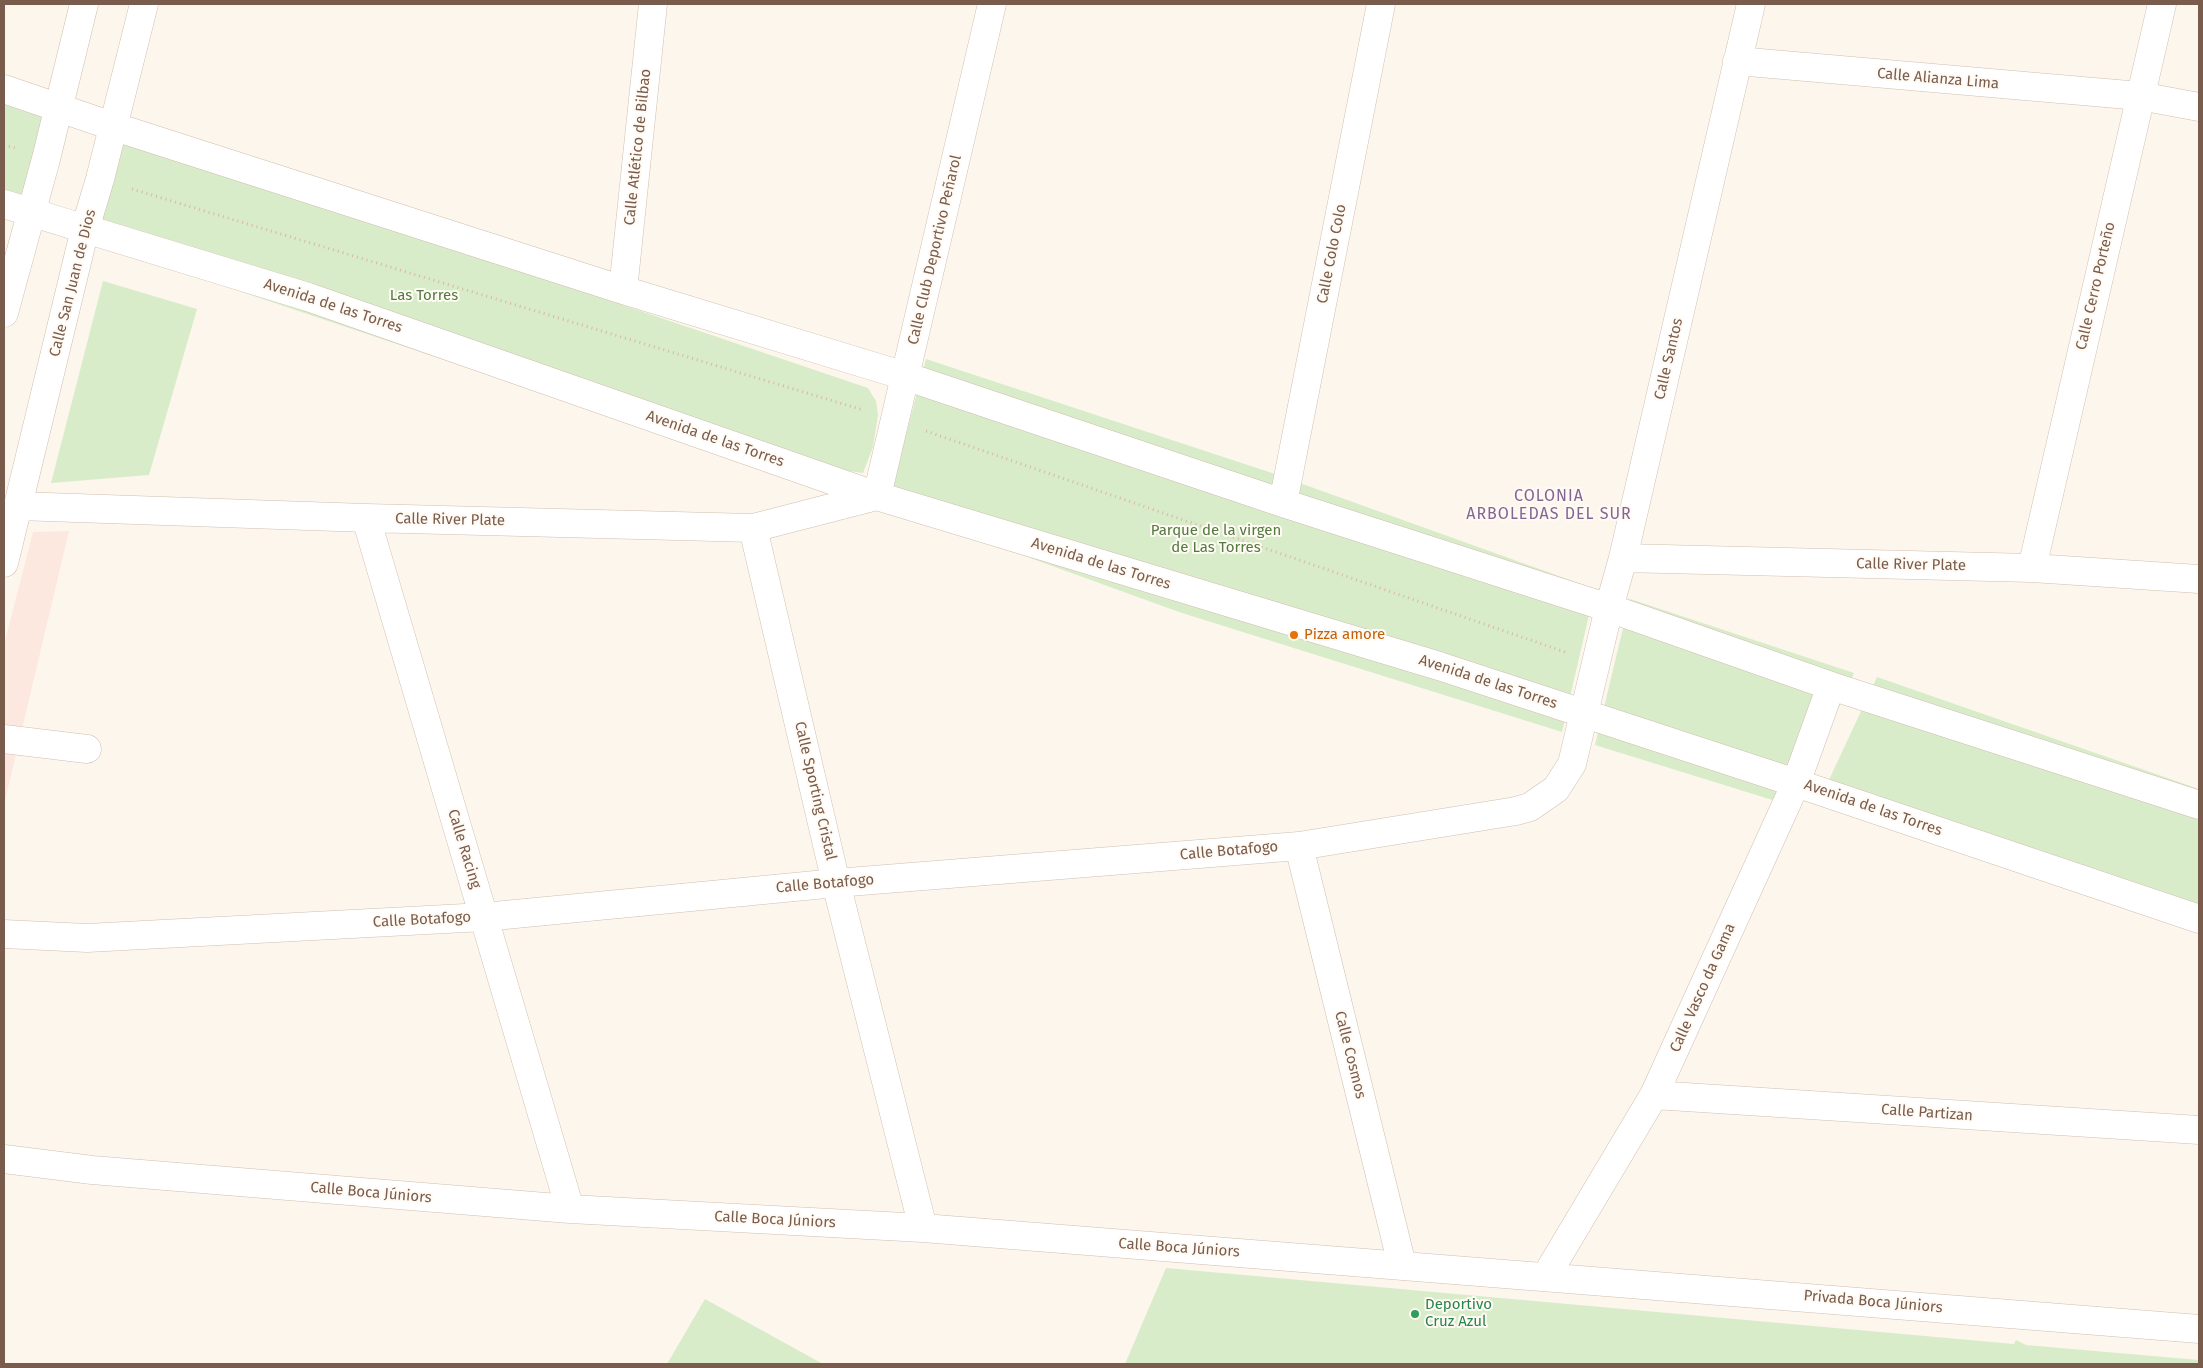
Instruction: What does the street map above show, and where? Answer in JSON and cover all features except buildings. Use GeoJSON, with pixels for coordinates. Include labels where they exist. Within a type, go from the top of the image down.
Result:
{"type":"FeatureCollection","features":[{"type":"Feature","properties":{"kind":"street"},"geometry":{"type":"LineString","coordinates":[[4,313],[32,213],[84,4]]}},
{"type":"Feature","properties":{"kind":"street","name":"Calle San Juan de Dios"},"geometry":{"type":"LineString","coordinates":[[4,563],[85,229],[100,179],[144,4]]}},
{"type":"Feature","properties":{"kind":"street","name":"Calle Atlético de Bilbao"},"geometry":{"type":"LineString","coordinates":[[623,290],[653,4]]}},
{"type":"Feature","properties":{"kind":"street","name":"Calle Club Deportivo Peñarol"},"geometry":{"type":"LineString","coordinates":[[877,496],[992,4]]}},
{"type":"Feature","properties":{"kind":"street","name":"Calle Colo Colo"},"geometry":{"type":"LineString","coordinates":[[1283,503],[1381,4]]}},
{"type":"Feature","properties":{"kind":"street","name":"Calle Santos"},"geometry":{"type":"LineString","coordinates":[[1584,714],[1623,558],[1751,4]]}},
{"type":"Feature","properties":{"kind":"street","name":"Calle Cerro Porteño"},"geometry":{"type":"LineString","coordinates":[[2032,568],[2162,4]]}},
{"type":"Feature","properties":{"kind":"street","name":"Calle Alianza Lima"},"geometry":{"type":"LineString","coordinates":[[1737,61],[2140,96],[2199,107]]}},
{"type":"Feature","properties":{"kind":"street"},"geometry":{"type":"LineString","coordinates":[[4,90],[623,290],[905,376],[1283,503],[1609,608],[1831,686],[2199,805]]}},
{"type":"Feature","properties":{"kind":"street","name":"Avenida de las Torres"},"geometry":{"type":"LineString","coordinates":[[4,204],[308,297],[877,496],[1439,666],[1796,783],[2199,919]]}},
{"type":"Feature","properties":{"kind":"street","name":"Calle River Plate"},"geometry":{"type":"LineString","coordinates":[[18,506],[366,518],[753,528],[877,496]]}},
{"type":"Feature","properties":{"kind":"street","name":"Calle Racing"},"geometry":{"type":"LineString","coordinates":[[366,518],[570,1209]]}},
{"type":"Feature","properties":{"kind":"street","name":"Calle Sporting Cristal"},"geometry":{"type":"LineString","coordinates":[[753,528],[836,883],[923,1228]]}},
{"type":"Feature","properties":{"kind":"street","name":"Calle River Plate"},"geometry":{"type":"LineString","coordinates":[[1623,558],[2032,568],[2199,579]]}},
{"type":"Feature","properties":{"kind":"street","name":"Calle Vasco da Gama"},"geometry":{"type":"LineString","coordinates":[[1546,1276],[1654,1096],[1796,783],[1831,686]]}},
{"type":"Feature","properties":{"kind":"street","name":"Calle Botafogo"},"geometry":{"type":"LineString","coordinates":[[4,934],[87,938],[484,917],[836,883],[1299,846],[1516,812],[1530,807],[1556,789],[1565,777],[1572,764],[1584,714]]}},
{"type":"Feature","properties":{"kind":"street"},"geometry":{"type":"LineString","coordinates":[[4,739],[87,749]]}},
{"type":"Feature","properties":{"kind":"street","name":"Calle Cosmos"},"geometry":{"type":"LineString","coordinates":[[1299,846],[1402,1265]]}},
{"type":"Feature","properties":{"kind":"street","name":"Calle Partizan"},"geometry":{"type":"LineString","coordinates":[[1654,1096],[2199,1130]]}},
{"type":"Feature","properties":{"kind":"street","name":"Calle Boca Júniors"},"geometry":{"type":"LineString","coordinates":[[4,1159],[92,1170],[570,1209],[923,1228],[1546,1276]]}},
{"type":"Feature","properties":{"kind":"street","name":"Privada Boca Júniors"},"geometry":{"type":"LineString","coordinates":[[1546,1276],[2199,1329]]}},
{"type":"Feature","properties":{"kind":"path"},"geometry":{"type":"LineString","coordinates":[[100,179],[896,421],[1597,662]]}},
{"type":"Feature","properties":{"kind":"shaded area"},"geometry":{"type":"Polygon","coordinates":[[[69,531],[4,805],[4,645],[33,532],[69,531]]]}},
{"type":"Feature","properties":{"kind":"green space"},"geometry":{"type":"Polygon","coordinates":[[[4,95],[50,110],[25,207],[4,199],[4,95]]]}},
{"type":"Feature","properties":{"kind":"green space","name":"Las Torres"},"geometry":{"type":"Polygon","coordinates":[[[120,135],[868,388],[876,401],[878,415],[873,447],[863,473],[724,454],[90,241],[120,135]]]}},
{"type":"Feature","properties":{"kind":"green space"},"geometry":{"type":"Polygon","coordinates":[[[103,281],[197,309],[149,475],[51,483],[103,281]]]}},
{"type":"Feature","properties":{"kind":"green space","name":"Parque de la virgen de Las Torres"},"geometry":{"type":"Polygon","coordinates":[[[926,359],[1272,473],[1595,589],[1562,732],[1179,612],[887,506],[926,359]]]}},
{"type":"Feature","properties":{"kind":"green space"},"geometry":{"type":"Polygon","coordinates":[[[1630,599],[1854,673],[1795,807],[1595,745],[1630,599]]]}},
{"type":"Feature","properties":{"kind":"green space"},"geometry":{"type":"Polygon","coordinates":[[[1877,677],[2199,789],[2199,925],[1821,797],[1877,677]]]}},
{"type":"Feature","properties":{"kind":"green space","name":"Deportivo Cruz Azul"},"geometry":{"type":"Polygon","coordinates":[[[1166,1268],[2014,1344],[2016,1340],[2026,1345],[2199,1360],[2199,1364],[1125,1364],[1166,1268]]]}},
{"type":"Feature","properties":{"kind":"green space"},"geometry":{"type":"Polygon","coordinates":[[[705,1299],[823,1364],[667,1364],[705,1299]]]}},
{"type":"Feature","properties":{"kind":"place","name":"Pizza amore"},"geometry":{"type":"Point","coordinates":[1294,635]}},
{"type":"Feature","properties":{"kind":"place","name":"Deportivo Cruz Azul"},"geometry":{"type":"Point","coordinates":[1415,1314]}},
{"type":"Feature","properties":{"kind":"district","name":"COLONIA ARBOLEDAS DEL SUR"},"geometry":{"type":"Point","coordinates":[1549,506]}}]}
